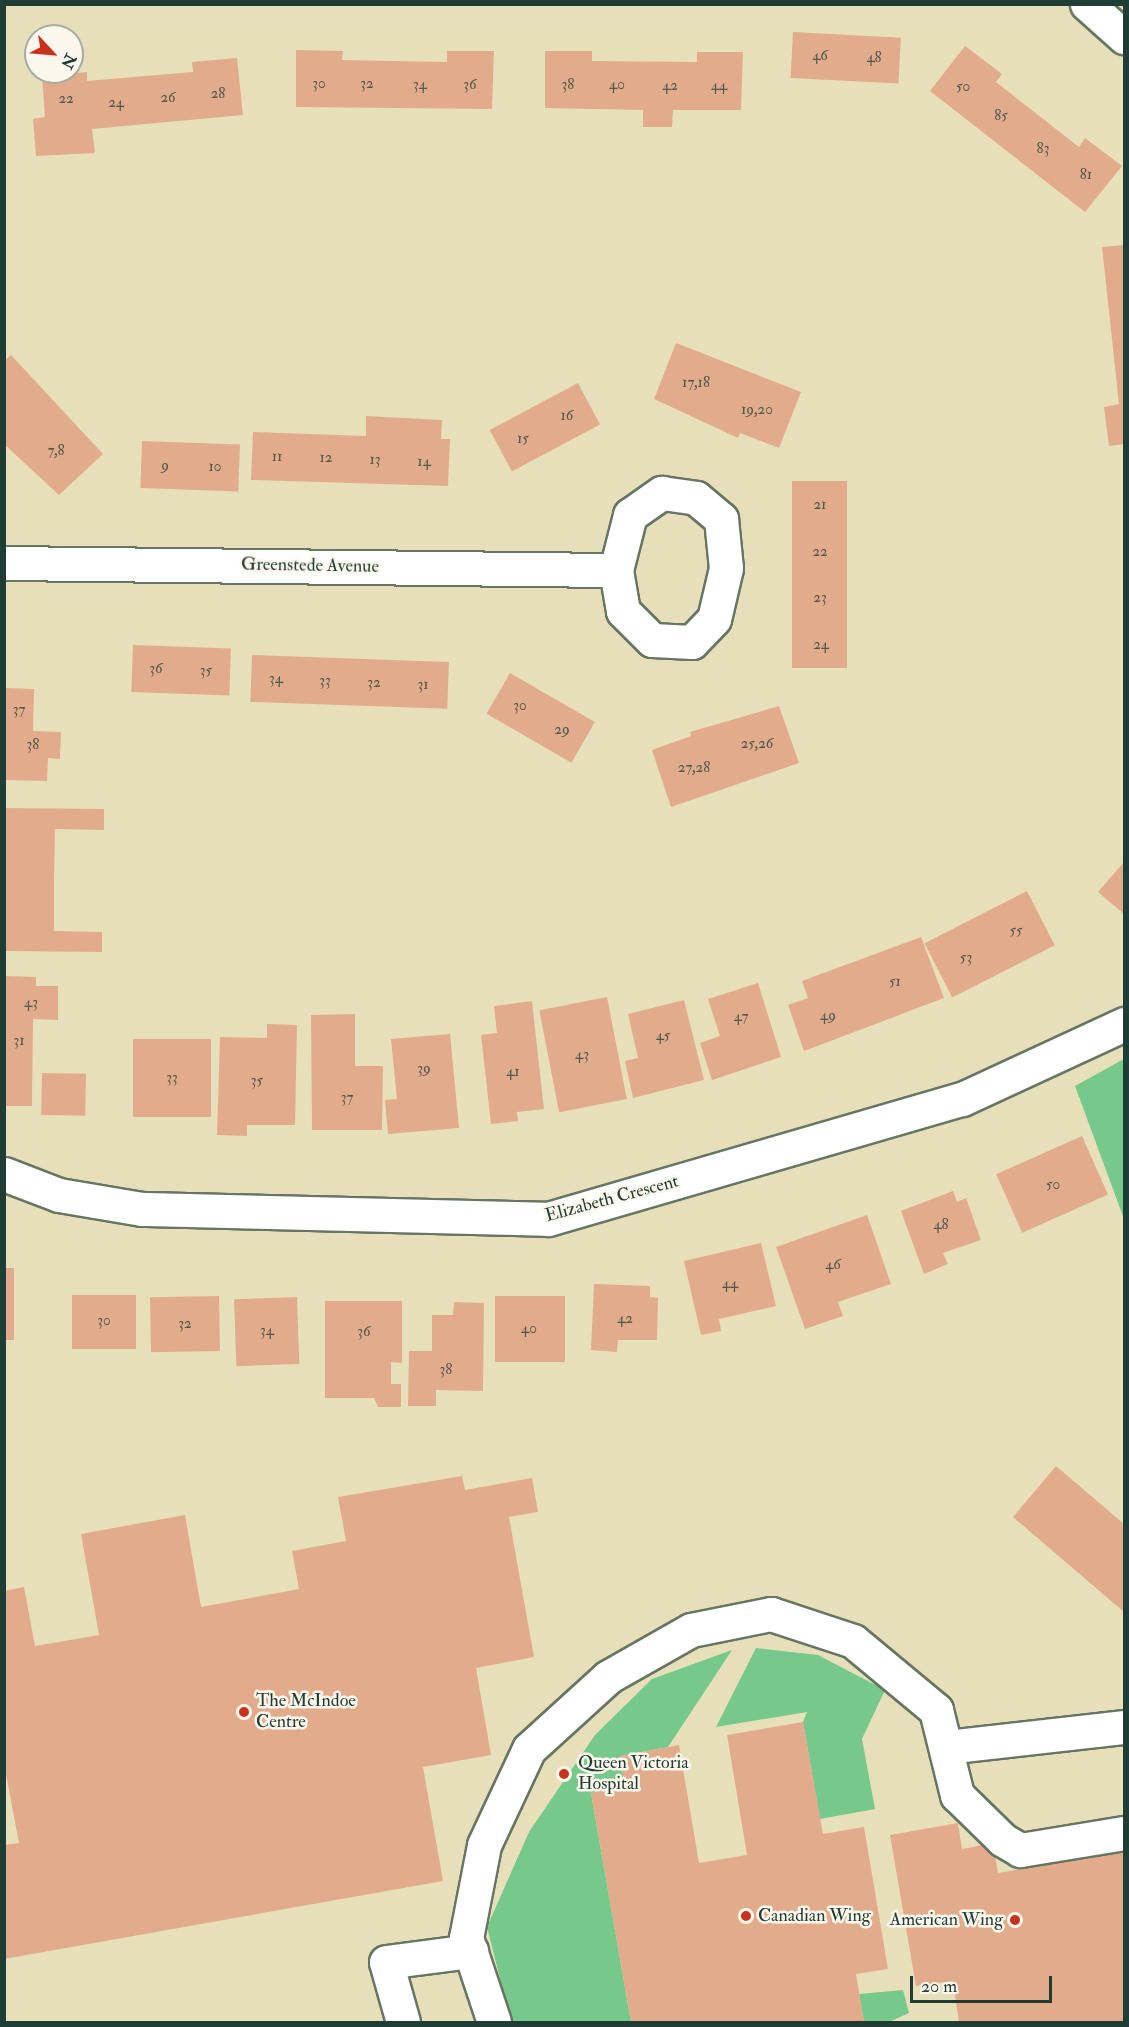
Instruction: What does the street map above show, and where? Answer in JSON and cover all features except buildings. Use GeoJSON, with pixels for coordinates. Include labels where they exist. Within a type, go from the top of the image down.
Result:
{"type":"FeatureCollection","features":[{"type":"Feature","properties":{"kind":"street"},"geometry":{"type":"LineString","coordinates":[[1087,4],[1125,37]]}},
{"type":"Feature","properties":{"kind":"street"},"geometry":{"type":"LineString","coordinates":[[662,493],[696,498],[721,519],[726,568],[714,619],[692,642],[652,640],[623,611],[616,570],[630,515],[662,493]]}},
{"type":"Feature","properties":{"kind":"street","name":"Greenstede Avenue"},"geometry":{"type":"LineString","coordinates":[[4,563],[616,570]]}},
{"type":"Feature","properties":{"kind":"street","name":"Elizabeth Crescent"},"geometry":{"type":"LineString","coordinates":[[4,1174],[59,1195],[142,1209],[548,1219],[962,1099],[1125,1024]]}},
{"type":"Feature","properties":{"kind":"street"},"geometry":{"type":"LineString","coordinates":[[494,2022],[466,1938],[484,1845],[530,1749],[608,1677],[691,1630],[771,1614],[853,1641],[936,1710],[957,1795],[1003,1840],[1020,1850],[1125,1833]]}},
{"type":"Feature","properties":{"kind":"street"},"geometry":{"type":"LineString","coordinates":[[946,1747],[1125,1727]]}},
{"type":"Feature","properties":{"kind":"street"},"geometry":{"type":"LineString","coordinates":[[403,2022],[386,1962],[471,1951]]}},
{"type":"Feature","properties":{"kind":"green space"},"geometry":{"type":"Polygon","coordinates":[[[1124,1059],[1124,1219],[1075,1086],[1124,1059]]]}},
{"type":"Feature","properties":{"kind":"green space"},"geometry":{"type":"Polygon","coordinates":[[[756,1648],[818,1655],[885,1690],[862,1739],[875,1809],[820,1819],[803,1722],[807,1712],[716,1727],[756,1648]]]}},
{"type":"Feature","properties":{"kind":"green space"},"geometry":{"type":"Polygon","coordinates":[[[732,1650],[668,1747],[620,1756],[625,1787],[591,1793],[631,2022],[511,2022],[487,1927],[529,1832],[595,1735],[652,1679],[732,1650]]]}},
{"type":"Feature","properties":{"kind":"green space"},"geometry":{"type":"Polygon","coordinates":[[[903,1990],[909,2013],[889,2022],[864,2022],[859,1994],[903,1990]]]}},
{"type":"Feature","properties":{"kind":"place","name":"The McIndoe Centre"},"geometry":{"type":"Point","coordinates":[244,1712]}},
{"type":"Feature","properties":{"kind":"place","name":"Queen Victoria Hospital"},"geometry":{"type":"Point","coordinates":[564,1774]}},
{"type":"Feature","properties":{"kind":"place","name":"Canadian Wing"},"geometry":{"type":"Point","coordinates":[746,1916]}},
{"type":"Feature","properties":{"kind":"place","name":"American Wing"},"geometry":{"type":"Point","coordinates":[1015,1920]}}]}
